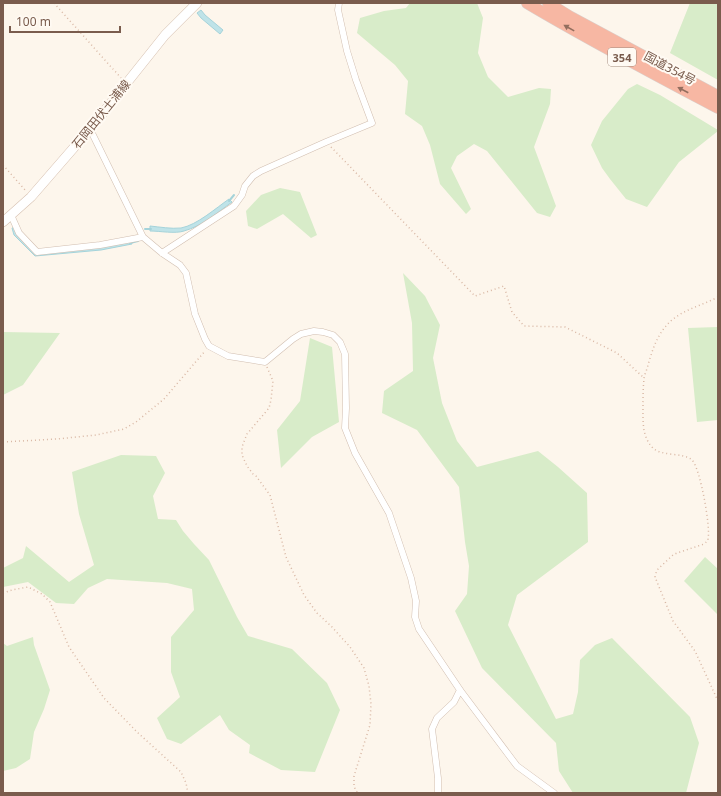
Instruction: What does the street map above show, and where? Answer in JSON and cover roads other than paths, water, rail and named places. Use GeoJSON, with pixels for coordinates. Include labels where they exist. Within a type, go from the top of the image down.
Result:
{"type":"FeatureCollection","features":[{"type":"Feature","properties":{"kind":"highway","name":"国道354号"},"geometry":{"type":"LineString","coordinates":[[527,3],[608,50],[718,108]]}},
{"type":"Feature","properties":{"kind":"highway","name":"国道354号"},"geometry":{"type":"LineString","coordinates":[[548,3],[569,16],[718,96]]}},
{"type":"Feature","properties":{"kind":"main road","name":"石岡田伏土浦線"},"geometry":{"type":"LineString","coordinates":[[3,222],[31,197],[90,129],[165,35],[197,3]]}},
{"type":"Feature","properties":{"kind":"street"},"geometry":{"type":"LineString","coordinates":[[162,253],[234,206],[242,195],[245,186],[253,176],[261,171],[372,123],[347,51],[338,10],[339,3]]}},
{"type":"Feature","properties":{"kind":"street"},"geometry":{"type":"LineString","coordinates":[[90,129],[143,238],[180,265],[186,273],[195,314],[209,346],[228,356],[265,362],[293,339],[302,334],[314,331],[323,332],[334,335],[340,342],[344,354],[346,408],[345,428],[355,453],[389,512],[411,578],[416,601],[415,617],[419,629],[460,690],[517,766],[554,793]]}},
{"type":"Feature","properties":{"kind":"street"},"geometry":{"type":"LineString","coordinates":[[11,215],[19,233],[37,252],[100,245],[143,238]]}},
{"type":"Feature","properties":{"kind":"street"},"geometry":{"type":"LineString","coordinates":[[438,793],[438,778],[432,729],[437,718],[454,702],[460,690]]}},
{"type":"Feature","properties":{"kind":"water"},"geometry":{"type":"Polygon","coordinates":[[[201,10],[223,30],[220,34],[197,13],[201,10]]]}},
{"type":"Feature","properties":{"kind":"water"},"geometry":{"type":"Polygon","coordinates":[[[229,199],[232,202],[209,219],[191,229],[176,232],[150,231],[150,226],[181,228],[187,226],[200,220],[229,199]]]}},
{"type":"Feature","properties":{"kind":"water"},"geometry":{"type":"Polygon","coordinates":[[[16,227],[36,253],[131,240],[132,244],[101,250],[35,256],[14,235],[12,228],[16,227]]]}},
{"type":"Feature","properties":{"kind":"waterway"},"geometry":{"type":"LineString","coordinates":[[229,201],[234,195]]}},
{"type":"Feature","properties":{"kind":"waterway"},"geometry":{"type":"LineString","coordinates":[[145,229],[151,229]]}},
{"type":"Feature","properties":{"kind":"waterway"},"geometry":{"type":"LineString","coordinates":[[130,243],[138,241]]}}]}
